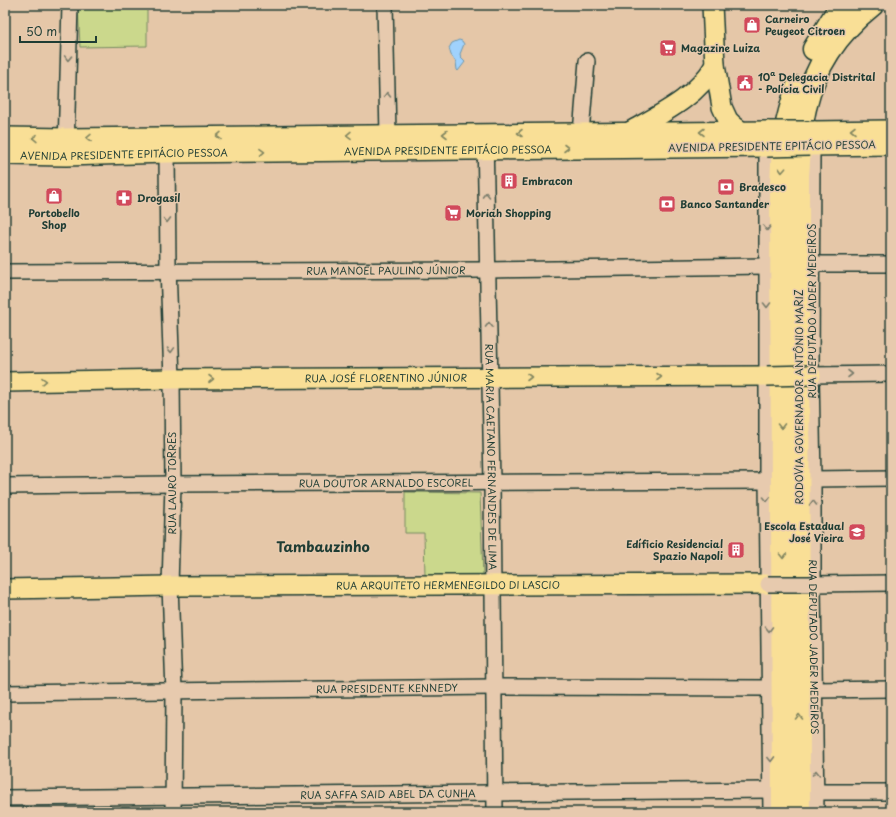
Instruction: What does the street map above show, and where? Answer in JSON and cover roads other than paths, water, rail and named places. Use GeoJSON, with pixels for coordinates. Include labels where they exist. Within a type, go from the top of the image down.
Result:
{"type":"FeatureCollection","features":[{"type":"Feature","properties":{"kind":"highway","name":"RODOVIA GOVERNADOR ANTÔNIO MARIZ"},"geometry":{"type":"LineString","coordinates":[[783,812],[783,570],[780,347],[781,193],[783,149],[788,116],[797,86],[813,52],[843,5]]}},
{"type":"Feature","properties":{"kind":"highway","name":"RODOVIA GOVERNADOR ANTÔNIO MARIZ"},"geometry":{"type":"LineString","coordinates":[[799,812],[798,175],[801,136],[805,108],[812,86],[823,61],[840,35],[856,18],[872,5]]}},
{"type":"Feature","properties":{"kind":"main road"},"geometry":{"type":"LineString","coordinates":[[712,5],[718,91],[724,114],[733,125],[742,132]]}},
{"type":"Feature","properties":{"kind":"main road"},"geometry":{"type":"LineString","coordinates":[[629,132],[674,106],[690,94],[704,82],[715,65]]}},
{"type":"Feature","properties":{"kind":"main road","name":"AVENIDA PRESIDENTE EPITÁCIO PESSOA"},"geometry":{"type":"LineString","coordinates":[[812,141],[891,130]]}},
{"type":"Feature","properties":{"kind":"main road","name":"AVENIDA PRESIDENTE EPITÁCIO PESSOA"},"geometry":{"type":"LineString","coordinates":[[5,155],[66,147],[388,134],[485,141],[581,133],[742,132],[768,139]]}},
{"type":"Feature","properties":{"kind":"main road","name":"AVENIDA PRESIDENTE EPITÁCIO PESSOA"},"geometry":{"type":"LineString","coordinates":[[5,137],[66,147],[167,153],[485,141],[768,139],[891,145]]}},
{"type":"Feature","properties":{"kind":"main road","name":"RUA JOSÉ FLORENTINO JÚNIOR"},"geometry":{"type":"LineString","coordinates":[[5,382],[172,379],[811,375]]}},
{"type":"Feature","properties":{"kind":"main road","name":"RUA ARQUITETO HERMENEGILDO DI LASCIO"},"geometry":{"type":"LineString","coordinates":[[5,589],[170,586],[768,584]]}},
{"type":"Feature","properties":{"kind":"street"},"geometry":{"type":"LineString","coordinates":[[66,147],[70,5]]}},
{"type":"Feature","properties":{"kind":"street"},"geometry":{"type":"LineString","coordinates":[[385,5],[388,134]]}},
{"type":"Feature","properties":{"kind":"street"},"geometry":{"type":"LineString","coordinates":[[581,133],[586,61]]}},
{"type":"Feature","properties":{"kind":"street"},"geometry":{"type":"LineString","coordinates":[[768,139],[767,481],[771,812]]}},
{"type":"Feature","properties":{"kind":"street","name":"RUA MARIA CAETANO FERNANDES DE LIMA"},"geometry":{"type":"LineString","coordinates":[[485,141],[492,482],[495,812]]}},
{"type":"Feature","properties":{"kind":"street","name":"RUA DEPUTADO JADER MEDEIROS"},"geometry":{"type":"LineString","coordinates":[[812,141],[811,375],[814,479],[813,584],[817,792],[816,812]]}},
{"type":"Feature","properties":{"kind":"street","name":"RUA LAURO TORRES"},"geometry":{"type":"LineString","coordinates":[[167,153],[173,484],[170,586],[174,691],[173,812]]}},
{"type":"Feature","properties":{"kind":"street"},"geometry":{"type":"LineString","coordinates":[[812,264],[891,264]]}},
{"type":"Feature","properties":{"kind":"street","name":"RUA MANOEL PAULINO JÚNIOR"},"geometry":{"type":"LineString","coordinates":[[5,272],[168,270],[488,270],[767,266]]}},
{"type":"Feature","properties":{"kind":"street"},"geometry":{"type":"LineString","coordinates":[[811,375],[891,374]]}},
{"type":"Feature","properties":{"kind":"street"},"geometry":{"type":"LineString","coordinates":[[814,479],[891,478]]}},
{"type":"Feature","properties":{"kind":"street","name":"RUA DOUTOR ARNALDO ESCOREL"},"geometry":{"type":"LineString","coordinates":[[5,486],[767,481]]}},
{"type":"Feature","properties":{"kind":"street","name":"RUA ARQUITETO HERMENEGILDO DI LASCIO"},"geometry":{"type":"LineString","coordinates":[[768,584],[891,583]]}},
{"type":"Feature","properties":{"kind":"street","name":"RUA PRESIDENTE KENNEDY"},"geometry":{"type":"LineString","coordinates":[[5,693],[494,687],[769,688]]}},
{"type":"Feature","properties":{"kind":"street"},"geometry":{"type":"LineString","coordinates":[[815,690],[891,689]]}},
{"type":"Feature","properties":{"kind":"street","name":"RUA SAFFA SAID ABEL DA CUNHA"},"geometry":{"type":"LineString","coordinates":[[5,798],[771,790]]}},
{"type":"Feature","properties":{"kind":"street"},"geometry":{"type":"LineString","coordinates":[[817,792],[891,792]]}},
{"type":"Feature","properties":{"kind":"water"},"geometry":{"type":"Polygon","coordinates":[[[459,40],[464,44],[460,54],[461,58],[465,62],[458,71],[456,62],[451,55],[449,48],[452,43],[459,40]]]}},
{"type":"Feature","properties":{"kind":"place","name":"Carneiro Peugeot Citroen"},"geometry":{"type":"Point","coordinates":[752,25]}},
{"type":"Feature","properties":{"kind":"place","name":"Magazine Luiza"},"geometry":{"type":"Point","coordinates":[668,48]}},
{"type":"Feature","properties":{"kind":"place","name":"10ª Delegacia Distrital - Polícia Civil"},"geometry":{"type":"Point","coordinates":[745,83]}},
{"type":"Feature","properties":{"kind":"place","name":"Embracon"},"geometry":{"type":"Point","coordinates":[509,181]}},
{"type":"Feature","properties":{"kind":"place","name":"Bradesco"},"geometry":{"type":"Point","coordinates":[726,187]}},
{"type":"Feature","properties":{"kind":"place","name":"Portobello Shop"},"geometry":{"type":"Point","coordinates":[54,196]}},
{"type":"Feature","properties":{"kind":"place","name":"Drogasil"},"geometry":{"type":"Point","coordinates":[124,198]}},
{"type":"Feature","properties":{"kind":"place","name":"Banco Santander"},"geometry":{"type":"Point","coordinates":[667,204]}},
{"type":"Feature","properties":{"kind":"place","name":"Moriah Shopping"},"geometry":{"type":"Point","coordinates":[453,213]}},
{"type":"Feature","properties":{"kind":"place","name":"Escola Estadual José Vieira"},"geometry":{"type":"Point","coordinates":[857,532]}},
{"type":"Feature","properties":{"kind":"place","name":"Edíficio Residencial Spazio Napoli"},"geometry":{"type":"Point","coordinates":[736,550]}},
{"type":"Feature","properties":{"kind":"district","name":"Tambauzinho"},"geometry":{"type":"Point","coordinates":[323,547]}}]}
